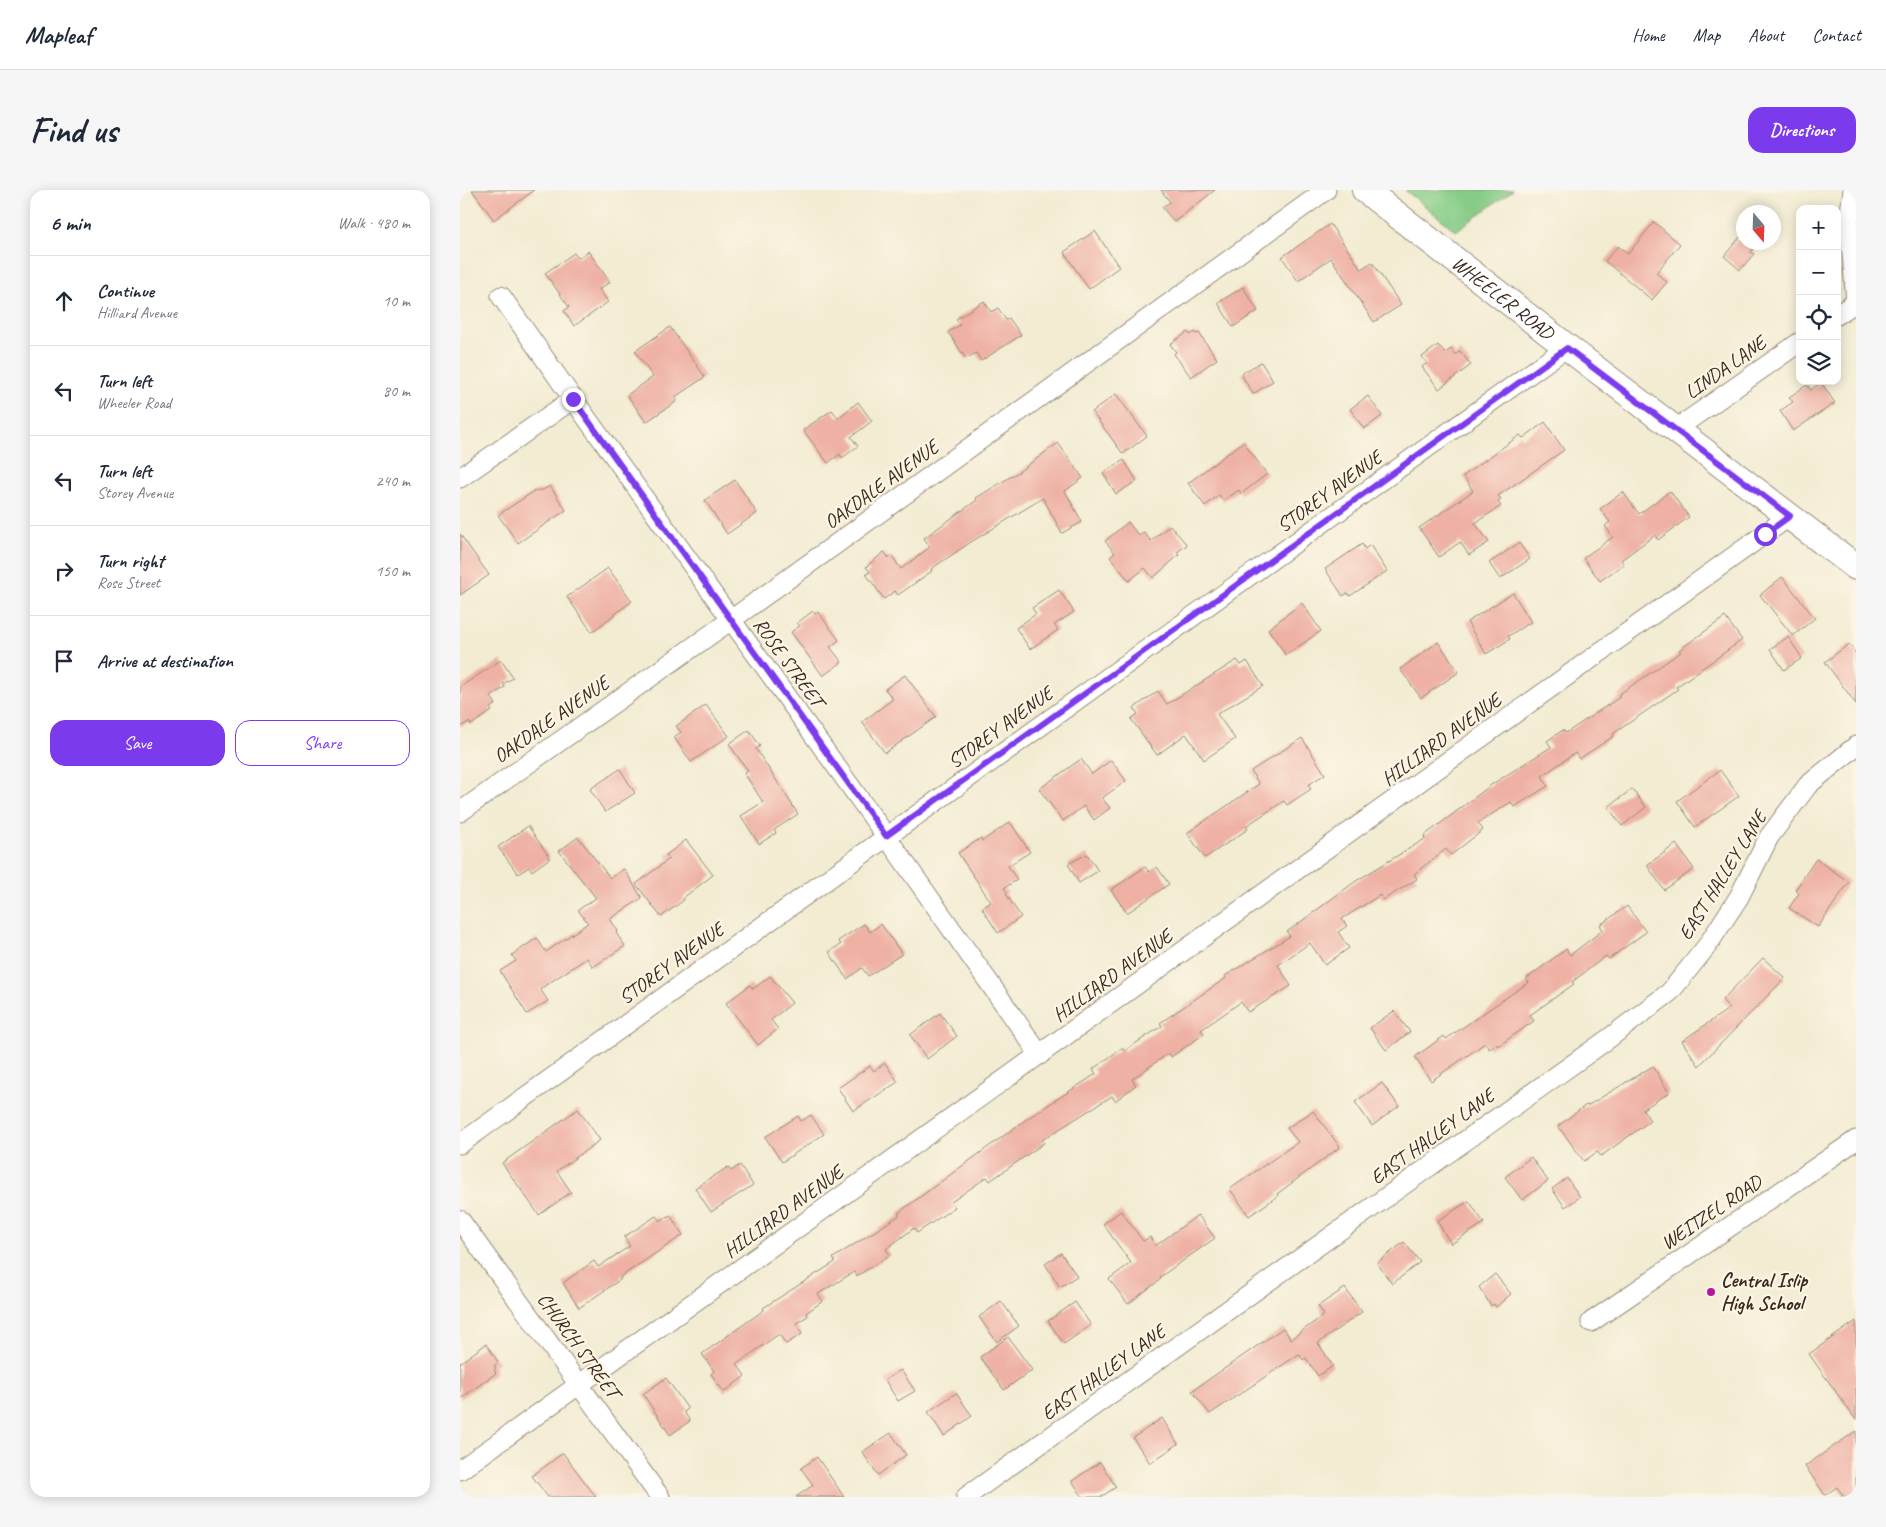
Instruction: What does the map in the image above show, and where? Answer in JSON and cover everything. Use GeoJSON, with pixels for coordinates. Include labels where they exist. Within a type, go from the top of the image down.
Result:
{"type":"FeatureCollection","features":[{"type":"Feature","properties":{"kind":"main road","name":"WHEELER ROAD"},"geometry":{"type":"LineString","coordinates":[[1365,190],[1567,348],[1856,567]]}},
{"type":"Feature","properties":{"kind":"street","name":"OAKDALE AVENUE"},"geometry":{"type":"LineString","coordinates":[[460,812],[731,620],[1326,190]]}},
{"type":"Feature","properties":{"kind":"street"},"geometry":{"type":"LineString","coordinates":[[1841,312],[1856,302],[1849,220],[1853,190]]}},
{"type":"Feature","properties":{"kind":"street","name":"ROSE STREET"},"geometry":{"type":"LineString","coordinates":[[501,296],[1040,1055]]}},
{"type":"Feature","properties":{"kind":"street","name":"LINDA LANE"},"geometry":{"type":"LineString","coordinates":[[1676,429],[1796,345]]}},
{"type":"Feature","properties":{"kind":"street","name":"STOREY AVENUE"},"geometry":{"type":"LineString","coordinates":[[460,1144],[1567,348]]}},
{"type":"Feature","properties":{"kind":"street"},"geometry":{"type":"LineString","coordinates":[[460,478],[573,399]]}},
{"type":"Feature","properties":{"kind":"street","name":"HILLIARD AVENUE"},"geometry":{"type":"LineString","coordinates":[[460,1470],[1790,516]]}},
{"type":"Feature","properties":{"kind":"street","name":"EAST HALLEY LANE"},"geometry":{"type":"LineString","coordinates":[[966,1497],[1670,992],[1707,946],[1739,897],[1769,837],[1780,822],[1808,785],[1856,746]]}},
{"type":"Feature","properties":{"kind":"street","name":"WEITZEL ROAD"},"geometry":{"type":"LineString","coordinates":[[1591,1322],[1856,1140]]}},
{"type":"Feature","properties":{"kind":"street","name":"CHURCH STREET"},"geometry":{"type":"LineString","coordinates":[[460,1220],[660,1497]]}},
{"type":"Feature","properties":{"kind":"green space"},"geometry":{"type":"Polygon","coordinates":[[[1405,190],[1513,190],[1456,231],[1405,190]]]}},
{"type":"Feature","properties":{"kind":"building"},"geometry":{"type":"Polygon","coordinates":[[[472,190],[534,190],[494,220],[472,190]]]}},
{"type":"Feature","properties":{"kind":"building"},"geometry":{"type":"Polygon","coordinates":[[[1161,190],[1215,190],[1174,222],[1162,207],[1170,202],[1161,190]]]}},
{"type":"Feature","properties":{"kind":"building"},"geometry":{"type":"Polygon","coordinates":[[[1654,222],[1680,244],[1656,273],[1667,282],[1652,300],[1605,261],[1618,246],[1628,254],[1654,222]]]}},
{"type":"Feature","properties":{"kind":"building"},"geometry":{"type":"Polygon","coordinates":[[[1330,224],[1361,269],[1372,262],[1401,305],[1374,322],[1331,258],[1298,281],[1282,257],[1330,224]]]}},
{"type":"Feature","properties":{"kind":"building"},"geometry":{"type":"Polygon","coordinates":[[[1095,231],[1119,267],[1089,289],[1064,252],[1095,231]]]}},
{"type":"Feature","properties":{"kind":"building"},"geometry":{"type":"Polygon","coordinates":[[[1736,242],[1736,250],[1752,250],[1751,252],[1754,254],[1740,270],[1724,256],[1736,242]]]}},
{"type":"Feature","properties":{"kind":"building"},"geometry":{"type":"Polygon","coordinates":[[[588,251],[610,282],[599,289],[608,302],[574,326],[564,311],[569,307],[545,273],[574,253],[578,258],[588,251]]]}},
{"type":"Feature","properties":{"kind":"building"},"geometry":{"type":"Polygon","coordinates":[[[1243,287],[1258,311],[1233,327],[1218,303],[1243,287]]]}},
{"type":"Feature","properties":{"kind":"building"},"geometry":{"type":"Polygon","coordinates":[[[984,301],[991,312],[998,308],[1006,320],[1009,318],[1021,335],[981,361],[976,353],[966,359],[948,332],[960,325],[956,319],[984,301]]]}},
{"type":"Feature","properties":{"kind":"building"},"geometry":{"type":"Polygon","coordinates":[[[670,327],[705,377],[675,397],[677,401],[646,422],[627,395],[653,377],[635,351],[670,327]]]}},
{"type":"Feature","properties":{"kind":"building"},"geometry":{"type":"Polygon","coordinates":[[[1188,332],[1190,335],[1195,332],[1196,334],[1199,333],[1217,359],[1191,377],[1174,354],[1176,352],[1170,344],[1188,332]]]}},
{"type":"Feature","properties":{"kind":"building"},"geometry":{"type":"Polygon","coordinates":[[[1438,345],[1445,353],[1451,349],[1455,355],[1460,351],[1471,365],[1439,389],[1422,367],[1427,363],[1422,357],[1438,345]]]}},
{"type":"Feature","properties":{"kind":"building"},"geometry":{"type":"Polygon","coordinates":[[[1261,362],[1273,381],[1253,394],[1241,374],[1261,362]]]}},
{"type":"Feature","properties":{"kind":"building"},"geometry":{"type":"Polygon","coordinates":[[[1807,385],[1811,390],[1817,385],[1823,385],[1835,403],[1793,431],[1780,411],[1793,402],[1789,397],[1807,385]]]}},
{"type":"Feature","properties":{"kind":"building"},"geometry":{"type":"Polygon","coordinates":[[[1116,394],[1147,436],[1123,454],[1092,412],[1116,394]]]}},
{"type":"Feature","properties":{"kind":"building"},"geometry":{"type":"Polygon","coordinates":[[[1368,396],[1382,416],[1364,429],[1350,409],[1368,396]]]}},
{"type":"Feature","properties":{"kind":"building"},"geometry":{"type":"Polygon","coordinates":[[[858,402],[872,421],[851,437],[858,446],[842,458],[840,454],[828,463],[803,430],[832,410],[838,418],[858,402]]]}},
{"type":"Feature","properties":{"kind":"building"},"geometry":{"type":"Polygon","coordinates":[[[1545,422],[1564,450],[1498,496],[1501,499],[1498,502],[1501,506],[1475,523],[1489,542],[1469,555],[1460,542],[1439,557],[1419,528],[1473,491],[1463,476],[1520,435],[1523,438],[1545,422]]]}},
{"type":"Feature","properties":{"kind":"building"},"geometry":{"type":"Polygon","coordinates":[[[1243,442],[1267,474],[1241,494],[1239,490],[1223,501],[1219,495],[1205,506],[1188,483],[1243,442]]]}},
{"type":"Feature","properties":{"kind":"building"},"geometry":{"type":"Polygon","coordinates":[[[1058,443],[1083,478],[1065,491],[1082,522],[1062,533],[1043,498],[971,542],[931,569],[932,571],[898,595],[895,591],[884,599],[866,574],[870,572],[866,567],[884,552],[889,558],[892,556],[901,569],[930,547],[924,538],[977,500],[976,498],[1020,471],[1058,443]]]}},
{"type":"Feature","properties":{"kind":"building"},"geometry":{"type":"Polygon","coordinates":[[[1124,460],[1137,481],[1116,494],[1103,473],[1124,460]]]}},
{"type":"Feature","properties":{"kind":"building"},"geometry":{"type":"Polygon","coordinates":[[[735,480],[757,513],[727,534],[705,500],[735,480]]]}},
{"type":"Feature","properties":{"kind":"building"},"geometry":{"type":"Polygon","coordinates":[[[550,486],[566,510],[518,543],[498,515],[536,490],[540,489],[541,491],[550,486]]]}},
{"type":"Feature","properties":{"kind":"building"},"geometry":{"type":"Polygon","coordinates":[[[1670,491],[1689,517],[1658,540],[1655,535],[1621,560],[1624,564],[1600,581],[1583,558],[1613,537],[1605,526],[1610,522],[1600,509],[1623,492],[1639,514],[1670,491]]]}},
{"type":"Feature","properties":{"kind":"building"},"geometry":{"type":"Polygon","coordinates":[[[1128,522],[1139,536],[1144,532],[1151,541],[1170,525],[1187,545],[1177,552],[1179,555],[1153,578],[1145,568],[1129,581],[1110,557],[1115,553],[1105,541],[1128,522]]]}},
{"type":"Feature","properties":{"kind":"building"},"geometry":{"type":"Polygon","coordinates":[[[460,534],[489,575],[460,595],[460,534]]]}},
{"type":"Feature","properties":{"kind":"building"},"geometry":{"type":"Polygon","coordinates":[[[1519,543],[1530,559],[1500,579],[1489,563],[1519,543]]]}},
{"type":"Feature","properties":{"kind":"building"},"geometry":{"type":"Polygon","coordinates":[[[1362,544],[1365,549],[1370,545],[1387,571],[1350,596],[1348,593],[1343,596],[1325,569],[1362,544]]]}},
{"type":"Feature","properties":{"kind":"building"},"geometry":{"type":"Polygon","coordinates":[[[608,568],[632,601],[592,632],[567,597],[608,568]]]}},
{"type":"Feature","properties":{"kind":"building"},"geometry":{"type":"Polygon","coordinates":[[[1782,577],[1815,618],[1793,636],[1760,595],[1782,577]]]}},
{"type":"Feature","properties":{"kind":"building"},"geometry":{"type":"Polygon","coordinates":[[[1059,590],[1074,612],[1054,625],[1058,630],[1030,649],[1016,628],[1036,614],[1032,608],[1059,590]]]}},
{"type":"Feature","properties":{"kind":"building"},"geometry":{"type":"Polygon","coordinates":[[[1513,593],[1531,622],[1508,636],[1510,639],[1486,654],[1467,622],[1513,593]]]}},
{"type":"Feature","properties":{"kind":"building"},"geometry":{"type":"Polygon","coordinates":[[[1302,603],[1321,631],[1286,655],[1268,629],[1302,603]]]}},
{"type":"Feature","properties":{"kind":"building"},"geometry":{"type":"Polygon","coordinates":[[[813,611],[815,614],[818,612],[839,640],[830,647],[842,662],[823,676],[791,632],[800,626],[797,623],[813,611]]]}},
{"type":"Feature","properties":{"kind":"building"},"geometry":{"type":"Polygon","coordinates":[[[1725,617],[1742,640],[1676,687],[1678,689],[1613,734],[1614,736],[1579,759],[1575,753],[1542,776],[1548,786],[1514,807],[1511,802],[1478,823],[1483,830],[1451,855],[1446,849],[1414,874],[1417,879],[1383,900],[1380,895],[1342,919],[1347,926],[1338,932],[1349,948],[1325,965],[1310,943],[1278,965],[1291,986],[1248,1012],[1241,1002],[1201,1030],[1204,1034],[1171,1057],[1169,1053],[1132,1079],[1136,1085],[1115,1101],[1112,1096],[1042,1140],[1044,1143],[990,1181],[987,1177],[951,1202],[955,1207],[917,1233],[914,1228],[886,1249],[890,1255],[857,1276],[854,1272],[818,1294],[823,1301],[806,1313],[808,1316],[796,1323],[802,1334],[786,1344],[779,1334],[737,1364],[745,1376],[724,1392],[711,1374],[714,1371],[702,1354],[764,1310],[763,1308],[835,1262],[833,1258],[900,1215],[898,1213],[1028,1118],[1096,1074],[1093,1069],[1122,1048],[1124,1051],[1162,1026],[1160,1023],[1226,978],[1225,976],[1290,936],[1287,932],[1356,881],[1425,839],[1424,836],[1491,785],[1551,747],[1547,741],[1563,730],[1566,733],[1620,697],[1618,695],[1681,652],[1679,650],[1725,617]]]}},
{"type":"Feature","properties":{"kind":"building"},"geometry":{"type":"Polygon","coordinates":[[[1788,637],[1802,658],[1784,670],[1770,649],[1788,637]]]}},
{"type":"Feature","properties":{"kind":"building"},"geometry":{"type":"Polygon","coordinates":[[[1438,642],[1459,672],[1421,698],[1400,669],[1438,642]]]}},
{"type":"Feature","properties":{"kind":"building"},"geometry":{"type":"Polygon","coordinates":[[[1849,644],[1856,654],[1856,704],[1825,662],[1849,644]]]}},
{"type":"Feature","properties":{"kind":"building"},"geometry":{"type":"Polygon","coordinates":[[[501,660],[513,678],[503,684],[505,687],[491,697],[496,704],[490,708],[492,711],[471,725],[469,722],[460,727],[460,687],[501,660]]]}},
{"type":"Feature","properties":{"kind":"building"},"geometry":{"type":"Polygon","coordinates":[[[1237,660],[1241,665],[1247,661],[1263,686],[1217,714],[1235,739],[1204,760],[1186,734],[1157,755],[1131,719],[1138,714],[1134,708],[1158,691],[1167,704],[1237,660]]]}},
{"type":"Feature","properties":{"kind":"building"},"geometry":{"type":"Polygon","coordinates":[[[905,675],[936,717],[885,753],[862,722],[893,699],[885,689],[905,675]]]}},
{"type":"Feature","properties":{"kind":"building"},"geometry":{"type":"Polygon","coordinates":[[[706,705],[729,736],[691,762],[674,737],[681,732],[676,726],[706,705]]]}},
{"type":"Feature","properties":{"kind":"building"},"geometry":{"type":"Polygon","coordinates":[[[749,730],[760,746],[756,749],[798,814],[774,830],[776,833],[759,844],[741,816],[763,802],[744,773],[748,771],[729,744],[749,730]]]}},
{"type":"Feature","properties":{"kind":"building"},"geometry":{"type":"Polygon","coordinates":[[[1302,738],[1325,774],[1308,785],[1311,789],[1287,805],[1284,801],[1246,826],[1248,829],[1205,858],[1187,833],[1259,784],[1251,771],[1302,738]]]}},
{"type":"Feature","properties":{"kind":"building"},"geometry":{"type":"Polygon","coordinates":[[[1081,759],[1092,774],[1111,760],[1126,781],[1102,798],[1110,808],[1094,820],[1084,806],[1063,821],[1039,789],[1081,759]]]}},
{"type":"Feature","properties":{"kind":"building"},"geometry":{"type":"Polygon","coordinates":[[[620,769],[635,793],[605,812],[590,789],[620,769]]]}},
{"type":"Feature","properties":{"kind":"building"},"geometry":{"type":"Polygon","coordinates":[[[1720,770],[1739,796],[1695,827],[1677,801],[1720,770]]]}},
{"type":"Feature","properties":{"kind":"building"},"geometry":{"type":"Polygon","coordinates":[[[1632,789],[1646,807],[1622,826],[1608,807],[1632,789]]]}},
{"type":"Feature","properties":{"kind":"building"},"geometry":{"type":"Polygon","coordinates":[[[1010,822],[1030,852],[1008,866],[1017,880],[1004,888],[1021,917],[998,933],[982,908],[991,902],[958,853],[981,838],[982,841],[1010,822]]]}},
{"type":"Feature","properties":{"kind":"building"},"geometry":{"type":"Polygon","coordinates":[[[528,826],[550,858],[532,871],[529,867],[518,874],[498,847],[528,826]]]}},
{"type":"Feature","properties":{"kind":"building"},"geometry":{"type":"Polygon","coordinates":[[[578,837],[610,878],[624,869],[642,898],[610,919],[618,931],[616,933],[625,946],[593,967],[587,958],[540,989],[548,1001],[527,1014],[500,971],[516,961],[512,955],[537,938],[546,952],[588,923],[578,910],[596,898],[559,851],[578,837]]]}},
{"type":"Feature","properties":{"kind":"building"},"geometry":{"type":"Polygon","coordinates":[[[686,840],[713,875],[661,917],[636,884],[669,859],[666,855],[686,840]]]}},
{"type":"Feature","properties":{"kind":"building"},"geometry":{"type":"Polygon","coordinates":[[[1676,844],[1694,869],[1664,890],[1647,865],[1676,844]]]}},
{"type":"Feature","properties":{"kind":"building"},"geometry":{"type":"Polygon","coordinates":[[[1087,854],[1098,871],[1079,883],[1068,864],[1087,854]]]}},
{"type":"Feature","properties":{"kind":"building"},"geometry":{"type":"Polygon","coordinates":[[[1816,859],[1849,882],[1818,927],[1789,908],[1799,893],[1795,890],[1816,859]]]}},
{"type":"Feature","properties":{"kind":"building"},"geometry":{"type":"Polygon","coordinates":[[[1145,867],[1149,872],[1157,867],[1169,884],[1127,913],[1111,890],[1145,867]]]}},
{"type":"Feature","properties":{"kind":"building"},"geometry":{"type":"Polygon","coordinates":[[[1627,906],[1646,932],[1609,959],[1606,956],[1572,982],[1574,984],[1530,1015],[1534,1021],[1498,1046],[1497,1044],[1489,1049],[1485,1043],[1431,1081],[1415,1057],[1444,1036],[1446,1039],[1529,982],[1526,979],[1566,949],[1570,955],[1603,930],[1600,925],[1627,906]]]}},
{"type":"Feature","properties":{"kind":"building"},"geometry":{"type":"Polygon","coordinates":[[[864,924],[870,932],[881,924],[902,954],[868,976],[862,968],[847,979],[829,952],[841,944],[838,941],[864,924]]]}},
{"type":"Feature","properties":{"kind":"building"},"geometry":{"type":"Polygon","coordinates":[[[1763,958],[1785,978],[1699,1066],[1682,1041],[1730,1008],[1722,1000],[1763,958]]]}},
{"type":"Feature","properties":{"kind":"building"},"geometry":{"type":"Polygon","coordinates":[[[770,976],[792,1003],[771,1020],[778,1029],[758,1045],[726,1003],[750,985],[753,989],[770,976]]]}},
{"type":"Feature","properties":{"kind":"building"},"geometry":{"type":"Polygon","coordinates":[[[1394,1011],[1410,1032],[1386,1050],[1370,1028],[1394,1011]]]}},
{"type":"Feature","properties":{"kind":"building"},"geometry":{"type":"Polygon","coordinates":[[[940,1013],[957,1036],[927,1059],[910,1035],[940,1013]]]}},
{"type":"Feature","properties":{"kind":"building"},"geometry":{"type":"Polygon","coordinates":[[[885,1063],[898,1082],[853,1111],[838,1088],[870,1066],[874,1071],[885,1063]]]}},
{"type":"Feature","properties":{"kind":"building"},"geometry":{"type":"Polygon","coordinates":[[[1653,1066],[1669,1093],[1643,1109],[1650,1121],[1601,1156],[1597,1152],[1584,1161],[1558,1126],[1586,1105],[1653,1066]]]}},
{"type":"Feature","properties":{"kind":"building"},"geometry":{"type":"Polygon","coordinates":[[[1382,1083],[1399,1106],[1372,1126],[1355,1102],[1382,1083]]]}},
{"type":"Feature","properties":{"kind":"building"},"geometry":{"type":"Polygon","coordinates":[[[578,1109],[600,1140],[557,1171],[571,1192],[539,1215],[502,1163],[578,1109]]]}},
{"type":"Feature","properties":{"kind":"building"},"geometry":{"type":"Polygon","coordinates":[[[1313,1111],[1340,1147],[1277,1194],[1278,1196],[1249,1216],[1230,1189],[1298,1142],[1287,1128],[1313,1111]]]}},
{"type":"Feature","properties":{"kind":"building"},"geometry":{"type":"Polygon","coordinates":[[[811,1115],[824,1134],[782,1162],[765,1137],[798,1116],[801,1121],[811,1115]]]}},
{"type":"Feature","properties":{"kind":"building"},"geometry":{"type":"Polygon","coordinates":[[[1531,1157],[1548,1181],[1522,1200],[1505,1177],[1531,1157]]]}},
{"type":"Feature","properties":{"kind":"building"},"geometry":{"type":"Polygon","coordinates":[[[740,1165],[753,1185],[711,1212],[695,1188],[728,1167],[731,1171],[740,1165]]]}},
{"type":"Feature","properties":{"kind":"building"},"geometry":{"type":"Polygon","coordinates":[[[1567,1178],[1580,1197],[1565,1207],[1552,1189],[1567,1178]]]}},
{"type":"Feature","properties":{"kind":"building"},"geometry":{"type":"Polygon","coordinates":[[[1469,1201],[1484,1223],[1451,1244],[1437,1221],[1469,1201]]]}},
{"type":"Feature","properties":{"kind":"building"},"geometry":{"type":"Polygon","coordinates":[[[1121,1211],[1143,1241],[1150,1237],[1155,1246],[1198,1215],[1215,1238],[1160,1277],[1161,1279],[1128,1304],[1109,1279],[1131,1263],[1103,1224],[1121,1211]]]}},
{"type":"Feature","properties":{"kind":"building"},"geometry":{"type":"Polygon","coordinates":[[[670,1215],[683,1235],[620,1277],[621,1279],[579,1308],[563,1283],[594,1261],[598,1267],[630,1246],[624,1237],[656,1216],[660,1221],[670,1215]]]}},
{"type":"Feature","properties":{"kind":"building"},"geometry":{"type":"Polygon","coordinates":[[[1404,1242],[1420,1262],[1392,1284],[1377,1263],[1404,1242]]]}},
{"type":"Feature","properties":{"kind":"building"},"geometry":{"type":"Polygon","coordinates":[[[1061,1253],[1077,1276],[1060,1287],[1045,1264],[1061,1253]]]}},
{"type":"Feature","properties":{"kind":"building"},"geometry":{"type":"Polygon","coordinates":[[[1495,1274],[1511,1294],[1496,1307],[1494,1304],[1491,1306],[1479,1287],[1495,1274]]]}},
{"type":"Feature","properties":{"kind":"building"},"geometry":{"type":"Polygon","coordinates":[[[1345,1288],[1362,1312],[1318,1343],[1333,1366],[1318,1376],[1306,1358],[1303,1360],[1299,1354],[1210,1414],[1192,1391],[1283,1328],[1291,1339],[1324,1315],[1318,1306],[1345,1288]]]}},
{"type":"Feature","properties":{"kind":"building"},"geometry":{"type":"Polygon","coordinates":[[[1001,1301],[1019,1326],[997,1342],[979,1317],[1001,1301]]]}},
{"type":"Feature","properties":{"kind":"building"},"geometry":{"type":"Polygon","coordinates":[[[1075,1302],[1091,1325],[1064,1344],[1048,1321],[1075,1302]]]}},
{"type":"Feature","properties":{"kind":"building"},"geometry":{"type":"Polygon","coordinates":[[[1856,1321],[1856,1420],[1809,1354],[1856,1321]]]}},
{"type":"Feature","properties":{"kind":"building"},"geometry":{"type":"Polygon","coordinates":[[[1008,1337],[1032,1370],[1004,1390],[980,1357],[1008,1337]]]}},
{"type":"Feature","properties":{"kind":"building"},"geometry":{"type":"Polygon","coordinates":[[[486,1344],[498,1362],[494,1366],[496,1373],[460,1399],[460,1363],[486,1344]]]}},
{"type":"Feature","properties":{"kind":"building"},"geometry":{"type":"Polygon","coordinates":[[[901,1370],[915,1391],[898,1401],[885,1380],[901,1370]]]}},
{"type":"Feature","properties":{"kind":"building"},"geometry":{"type":"Polygon","coordinates":[[[666,1378],[688,1409],[684,1412],[690,1421],[670,1435],[643,1394],[666,1378]]]}},
{"type":"Feature","properties":{"kind":"building"},"geometry":{"type":"Polygon","coordinates":[[[956,1393],[972,1416],[944,1436],[928,1412],[956,1393]]]}},
{"type":"Feature","properties":{"kind":"building"},"geometry":{"type":"Polygon","coordinates":[[[1162,1418],[1178,1444],[1150,1463],[1133,1438],[1162,1418]]]}},
{"type":"Feature","properties":{"kind":"building"},"geometry":{"type":"Polygon","coordinates":[[[1856,1431],[1856,1497],[1844,1497],[1837,1487],[1825,1495],[1805,1466],[1856,1431]]]}},
{"type":"Feature","properties":{"kind":"building"},"geometry":{"type":"Polygon","coordinates":[[[891,1433],[906,1455],[878,1475],[862,1452],[891,1433]]]}},
{"type":"Feature","properties":{"kind":"building"},"geometry":{"type":"Polygon","coordinates":[[[563,1453],[596,1497],[548,1497],[532,1476],[563,1453]]]}},
{"type":"Feature","properties":{"kind":"building"},"geometry":{"type":"Polygon","coordinates":[[[817,1457],[844,1497],[796,1497],[813,1485],[801,1468],[817,1457]]]}},
{"type":"Feature","properties":{"kind":"building"},"geometry":{"type":"Polygon","coordinates":[[[1100,1462],[1116,1487],[1101,1497],[1083,1497],[1072,1481],[1100,1462]]]}},
{"type":"Feature","properties":{"kind":"place","name":"Central Islip High School"},"geometry":{"type":"Point","coordinates":[1711,1292]}},
{"type":"Feature","properties":{"kind":"route"},"geometry":{"type":"LineString","coordinates":[[573,399],[886,836],[1567,348],[1790,516],[1765,534]]}}]}
